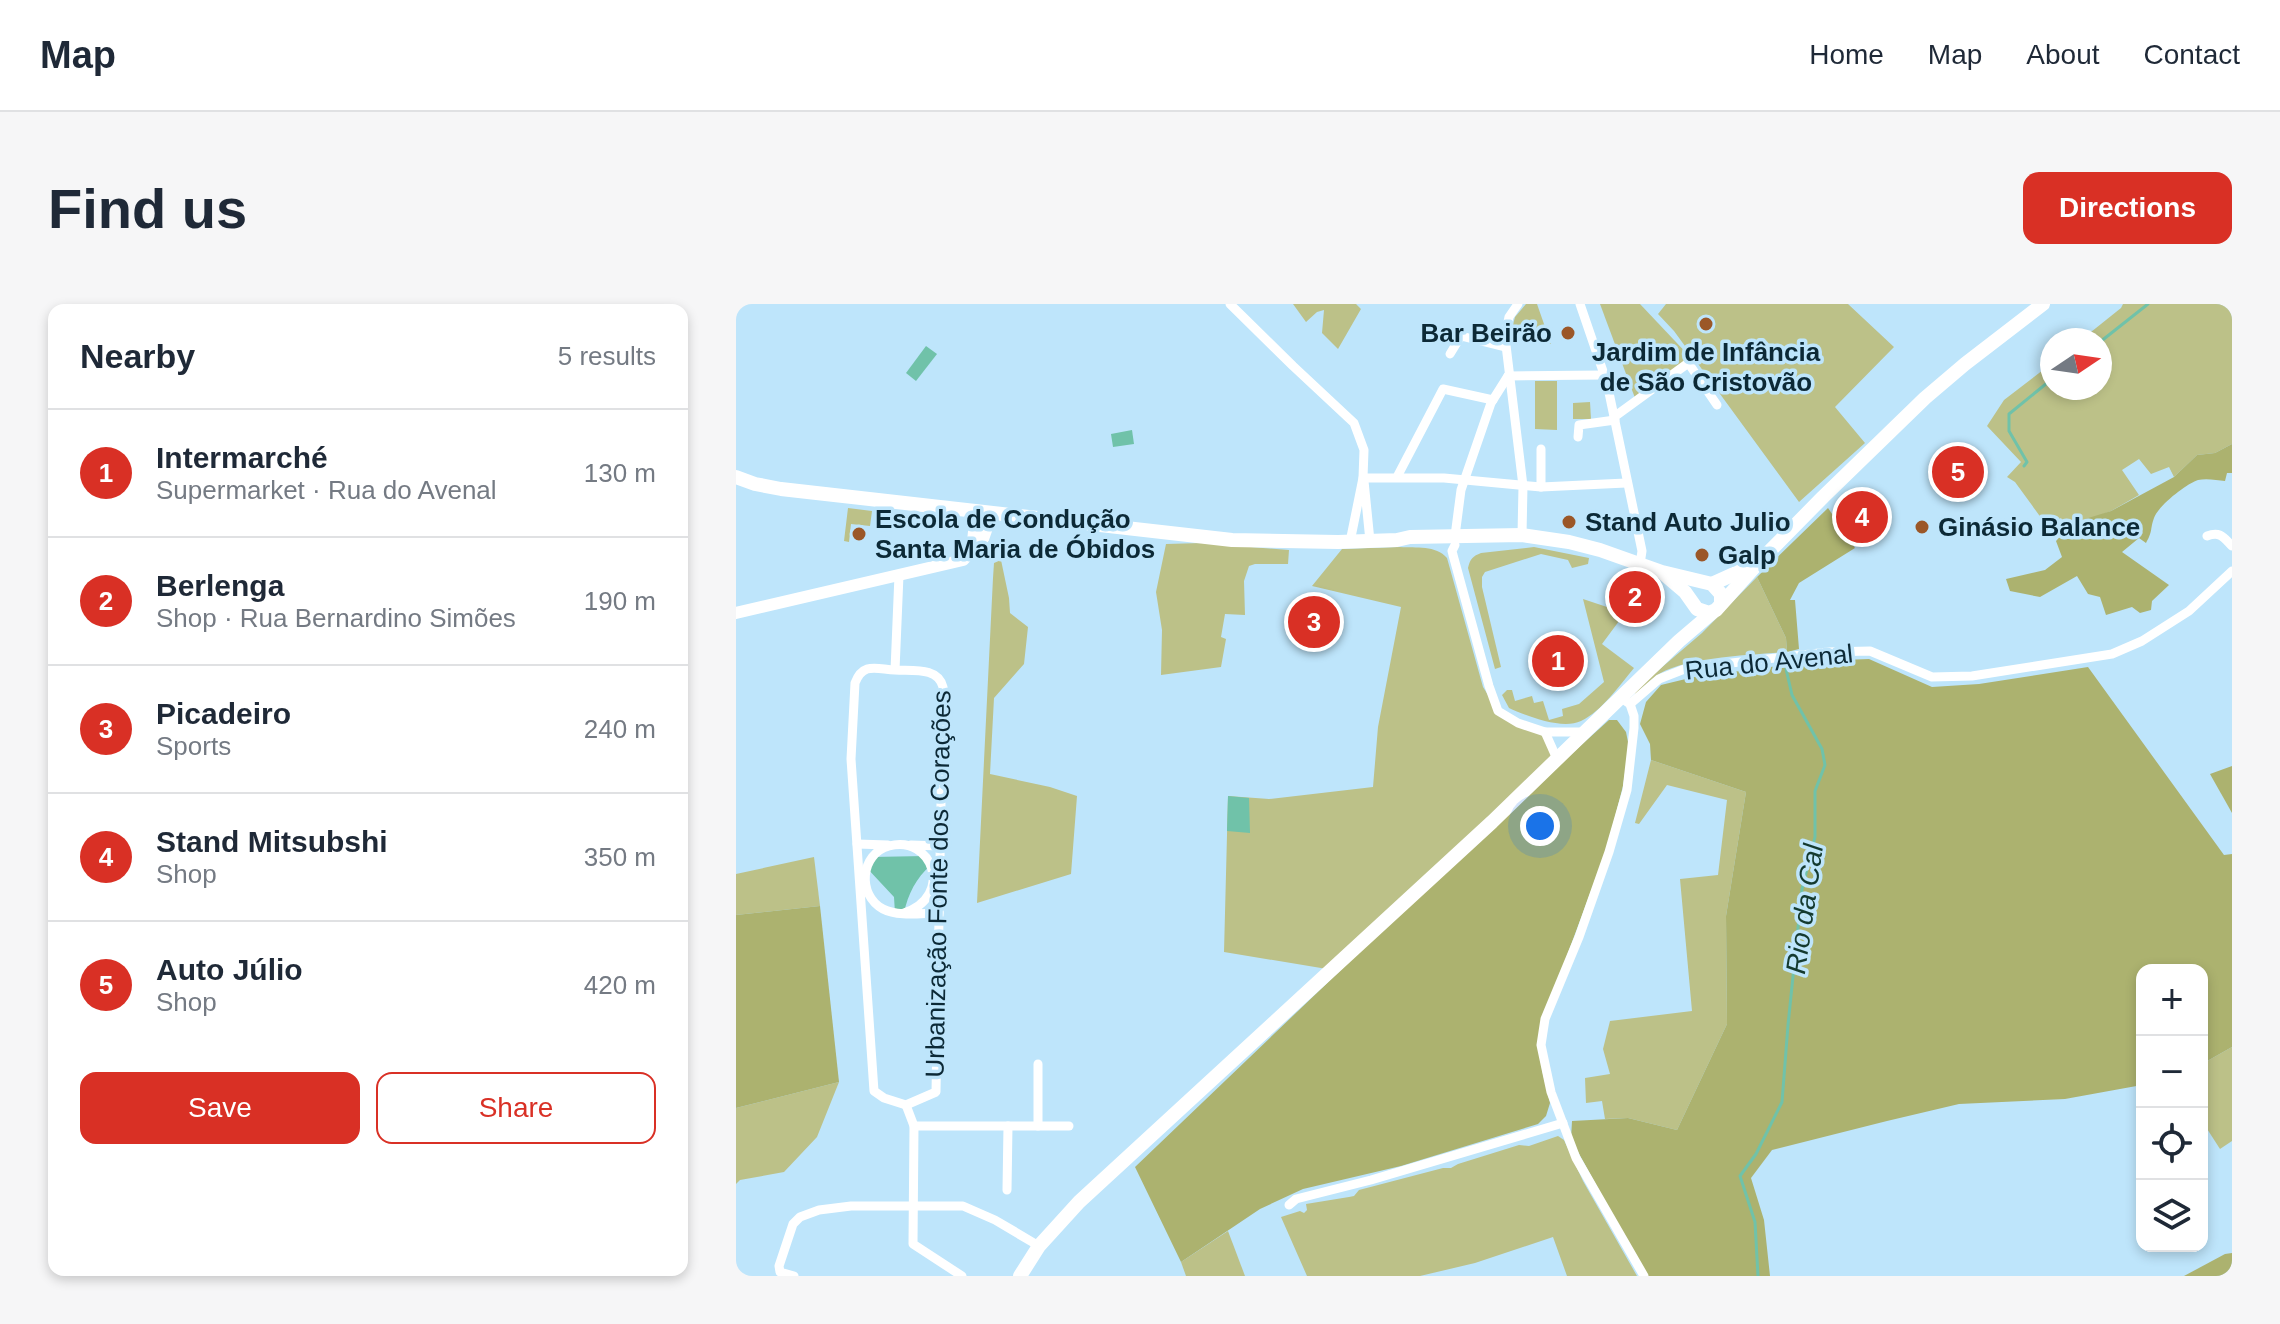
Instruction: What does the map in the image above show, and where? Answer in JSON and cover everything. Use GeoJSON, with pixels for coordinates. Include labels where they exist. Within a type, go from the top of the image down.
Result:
{"type":"FeatureCollection","features":[{"type":"Feature","properties":{"kind":"main road"},"geometry":{"type":"LineString","coordinates":[[1020,1276],[1039,1246],[1079,1202],[1586,732],[1625,700],[1679,641],[1717,608],[1758,563],[1934,390],[2043,304]]}},
{"type":"Feature","properties":{"kind":"main road"},"geometry":{"type":"LineString","coordinates":[[736,477],[766,487],[1232,540],[1397,540],[1498,544],[1526,536],[1587,546],[1662,572],[1709,583],[1721,594],[1717,608]]}},
{"type":"Feature","properties":{"kind":"main road"},"geometry":{"type":"LineString","coordinates":[[1679,641],[1697,587],[1758,563]]}},
{"type":"Feature","properties":{"kind":"main road"},"geometry":{"type":"LineString","coordinates":[[1662,572],[1700,612],[1717,608]]}},
{"type":"Feature","properties":{"kind":"street"},"geometry":{"type":"LineString","coordinates":[[1230,304],[1354,423],[1364,450],[1363,478],[1350,542]]}},
{"type":"Feature","properties":{"kind":"street"},"geometry":{"type":"LineString","coordinates":[[1518,304],[1509,317],[1505,347],[1523,486],[1526,536]]}},
{"type":"Feature","properties":{"kind":"street"},"geometry":{"type":"LineString","coordinates":[[1580,304],[1615,418],[1642,551],[1640,564]]}},
{"type":"Feature","properties":{"kind":"street"},"geometry":{"type":"LineString","coordinates":[[1450,354],[1461,336],[1505,347]]}},
{"type":"Feature","properties":{"kind":"street"},"geometry":{"type":"LineString","coordinates":[[1578,437],[1579,425],[1615,418],[1702,353]]}},
{"type":"Feature","properties":{"kind":"street"},"geometry":{"type":"LineString","coordinates":[[1689,364],[1717,405]]}},
{"type":"Feature","properties":{"kind":"street"},"geometry":{"type":"LineString","coordinates":[[1508,376],[1604,375]]}},
{"type":"Feature","properties":{"kind":"street"},"geometry":{"type":"LineString","coordinates":[[1508,376],[1493,400],[1461,490],[1455,541],[1459,550],[1456,563],[1498,711],[1518,723],[1545,732],[1586,732]]}},
{"type":"Feature","properties":{"kind":"street"},"geometry":{"type":"LineString","coordinates":[[1397,477],[1443,389],[1493,400]]}},
{"type":"Feature","properties":{"kind":"street"},"geometry":{"type":"LineString","coordinates":[[1541,449],[1541,487]]}},
{"type":"Feature","properties":{"kind":"street"},"geometry":{"type":"LineString","coordinates":[[1363,478],[1465,479],[1541,487],[1626,483]]}},
{"type":"Feature","properties":{"kind":"street"},"geometry":{"type":"LineString","coordinates":[[1363,478],[1370,541]]}},
{"type":"Feature","properties":{"kind":"street"},"geometry":{"type":"LineString","coordinates":[[972,551],[976,512]]}},
{"type":"Feature","properties":{"kind":"street"},"geometry":{"type":"LineString","coordinates":[[736,613],[963,560],[988,531],[992,513]]}},
{"type":"Feature","properties":{"kind":"street"},"geometry":{"type":"LineString","coordinates":[[2207,536],[2225,536],[2232,546]]}},
{"type":"Feature","properties":{"kind":"street","name":"Rua do Avenal"},"geometry":{"type":"LineString","coordinates":[[1625,700],[1659,679],[1687,668],[1828,652],[1870,651],[1932,677],[1972,676],[2112,654],[2142,641],[2189,611],[2232,571]]}},
{"type":"Feature","properties":{"kind":"street","name":"Urbanização Fonte dos Corações"},"geometry":{"type":"LineString","coordinates":[[895,670],[899,575]]}},
{"type":"Feature","properties":{"kind":"street","name":"Urbanização Fonte dos Corações"},"geometry":{"type":"LineString","coordinates":[[866,668],[895,670],[935,673],[943,687],[940,846],[936,880],[939,913],[936,1092],[906,1105],[884,1098],[874,1091],[862,879],[851,759],[855,683],[859,673],[866,668]]}},
{"type":"Feature","properties":{"kind":"street"},"geometry":{"type":"LineString","coordinates":[[1625,700],[1633,709],[1634,728],[1627,790],[1609,852],[1542,1031],[1541,1045],[1551,1092],[1576,1158],[1644,1276]]}},
{"type":"Feature","properties":{"kind":"street"},"geometry":{"type":"LineString","coordinates":[[1545,732],[1557,759]]}},
{"type":"Feature","properties":{"kind":"street"},"geometry":{"type":"LineString","coordinates":[[857,844],[940,846]]}},
{"type":"Feature","properties":{"kind":"street"},"geometry":{"type":"LineString","coordinates":[[903,844],[925,856],[936,880],[925,902],[904,913]]}},
{"type":"Feature","properties":{"kind":"street"},"geometry":{"type":"LineString","coordinates":[[891,845],[872,857],[862,879],[872,901],[881,909],[893,913]]}},
{"type":"Feature","properties":{"kind":"street"},"geometry":{"type":"LineString","coordinates":[[862,914],[939,913]]}},
{"type":"Feature","properties":{"kind":"street"},"geometry":{"type":"LineString","coordinates":[[1038,1064],[1038,1126]]}},
{"type":"Feature","properties":{"kind":"street"},"geometry":{"type":"LineString","coordinates":[[906,1105],[914,1126],[913,1244],[962,1276]]}},
{"type":"Feature","properties":{"kind":"street"},"geometry":{"type":"LineString","coordinates":[[1289,1205],[1296,1199],[1563,1123]]}},
{"type":"Feature","properties":{"kind":"street"},"geometry":{"type":"LineString","coordinates":[[914,1126],[1069,1126]]}},
{"type":"Feature","properties":{"kind":"street"},"geometry":{"type":"LineString","coordinates":[[1007,1190],[1008,1126]]}},
{"type":"Feature","properties":{"kind":"street"},"geometry":{"type":"LineString","coordinates":[[794,1276],[780,1272],[779,1266],[793,1224],[800,1217],[819,1210],[851,1206],[963,1206],[972,1208],[1039,1246]]}},
{"type":"Feature","properties":{"kind":"shaded area"},"geometry":{"type":"Polygon","coordinates":[[[1293,304],[1356,304],[1361,309],[1338,349],[1322,333],[1324,310],[1306,322],[1293,304]]]}},
{"type":"Feature","properties":{"kind":"shaded area"},"geometry":{"type":"Polygon","coordinates":[[[1526,304],[1537,304],[1551,344],[1509,340],[1515,317],[1526,304]]]}},
{"type":"Feature","properties":{"kind":"shaded area"},"geometry":{"type":"Polygon","coordinates":[[[1600,304],[1640,304],[1692,359],[1635,398],[1600,304]]]}},
{"type":"Feature","properties":{"kind":"shaded area"},"geometry":{"type":"Polygon","coordinates":[[[1666,304],[1848,304],[1894,347],[1835,407],[1865,443],[1799,502],[1674,331],[1658,314],[1666,304]]]}},
{"type":"Feature","properties":{"kind":"shaded area"},"geometry":{"type":"Polygon","coordinates":[[[2123,304],[2232,304],[2232,444],[2215,453],[2197,455],[2174,477],[2169,467],[2151,474],[2139,459],[2122,470],[2139,495],[2111,511],[2068,528],[2061,518],[2047,526],[2015,482],[2007,477],[2021,462],[1987,426],[2004,400],[2040,372],[2040,400],[2112,400],[2112,328],[2096,328],[2123,304]]]}},
{"type":"Feature","properties":{"kind":"shaded area"},"geometry":{"type":"Polygon","coordinates":[[[926,346],[937,354],[916,381],[906,373],[926,346]]]}},
{"type":"Feature","properties":{"kind":"shaded area"},"geometry":{"type":"Polygon","coordinates":[[[1535,381],[1557,381],[1557,430],[1535,429],[1535,381]]]}},
{"type":"Feature","properties":{"kind":"shaded area"},"geometry":{"type":"Polygon","coordinates":[[[1590,402],[1591,419],[1573,419],[1573,403],[1590,402]]]}},
{"type":"Feature","properties":{"kind":"shaded area"},"geometry":{"type":"Polygon","coordinates":[[[1132,430],[1134,444],[1113,447],[1111,434],[1132,430]]]}},
{"type":"Feature","properties":{"kind":"shaded area"},"geometry":{"type":"Polygon","coordinates":[[[2232,444],[2232,473],[2227,473],[2225,481],[2201,479],[2187,486],[2157,513],[2146,543],[2139,538],[2122,552],[2169,585],[2152,601],[2151,610],[2140,613],[2132,607],[2106,615],[2100,597],[2088,594],[2077,576],[2040,597],[2010,591],[2006,579],[2045,570],[2062,557],[2056,541],[2068,528],[2078,527],[2085,519],[2111,511],[2174,477],[2197,455],[2215,453],[2232,444]]]}},
{"type":"Feature","properties":{"kind":"shaded area"},"geometry":{"type":"Polygon","coordinates":[[[848,508],[872,511],[870,526],[851,524],[849,542],[844,541],[848,508]]]}},
{"type":"Feature","properties":{"kind":"shaded area"},"geometry":{"type":"Polygon","coordinates":[[[1828,508],[1855,548],[1799,583],[1790,600],[1795,600],[1799,649],[1787,652],[1786,638],[1757,577],[1828,508]]]}},
{"type":"Feature","properties":{"kind":"shaded area"},"geometry":{"type":"Polygon","coordinates":[[[1202,543],[1289,550],[1288,564],[1249,566],[1244,581],[1245,615],[1225,614],[1221,637],[1226,639],[1221,667],[1161,675],[1162,630],[1156,592],[1166,544],[1202,543]]]}},
{"type":"Feature","properties":{"kind":"shaded area"},"geometry":{"type":"Polygon","coordinates":[[[1534,547],[1589,558],[1588,564],[1572,568],[1568,560],[1541,554],[1485,572],[1482,587],[1501,667],[1495,669],[1468,568],[1472,558],[1481,553],[1534,547]]]}},
{"type":"Feature","properties":{"kind":"shaded area"},"geometry":{"type":"Polygon","coordinates":[[[1342,549],[1432,549],[1447,558],[1483,687],[1498,711],[1545,732],[1554,757],[1327,969],[1224,952],[1228,796],[1269,799],[1373,787],[1378,727],[1401,607],[1312,586],[1342,549]]]}},
{"type":"Feature","properties":{"kind":"shaded area"},"geometry":{"type":"Polygon","coordinates":[[[1001,560],[1010,613],[1028,627],[1024,664],[994,698],[990,774],[1077,796],[1071,874],[977,903],[994,563],[1001,560]]]}},
{"type":"Feature","properties":{"kind":"shaded area"},"geometry":{"type":"Polygon","coordinates":[[[1757,577],[1786,638],[1787,652],[1718,658],[1681,665],[1655,677],[1636,694],[1633,692],[1702,633],[1757,577]]]}},
{"type":"Feature","properties":{"kind":"shaded area"},"geometry":{"type":"Polygon","coordinates":[[[1583,599],[1625,613],[1602,644],[1634,668],[1603,705],[1581,721],[1555,723],[1509,708],[1502,695],[1512,690],[1515,701],[1532,696],[1534,703],[1543,701],[1549,720],[1563,716],[1562,709],[1579,704],[1604,682],[1583,599]]]}},
{"type":"Feature","properties":{"kind":"shaded area"},"geometry":{"type":"Polygon","coordinates":[[[1300,611],[1332,611],[1338,617],[1339,626],[1328,633],[1296,633],[1289,621],[1292,615],[1300,611]]]}},
{"type":"Feature","properties":{"kind":"shaded area"},"geometry":{"type":"Polygon","coordinates":[[[1869,659],[1932,687],[1979,684],[2088,667],[2224,855],[2232,854],[2232,1047],[2208,1061],[2208,964],[2136,964],[2136,1086],[2065,1099],[1959,1104],[1772,1150],[1751,1178],[1764,1220],[1770,1276],[1646,1276],[1571,1139],[1572,1121],[1628,1118],[1677,1130],[1727,1024],[1726,916],[1746,792],[1651,760],[1650,744],[1640,724],[1646,702],[1661,685],[1694,677],[1816,661],[1869,659]]]}},
{"type":"Feature","properties":{"kind":"shaded area"},"geometry":{"type":"Polygon","coordinates":[[[1609,720],[1617,720],[1626,732],[1629,747],[1623,786],[1607,848],[1540,1028],[1542,1070],[1550,1103],[1546,1116],[1538,1124],[1401,1166],[1303,1189],[1260,1209],[1181,1262],[1135,1167],[1484,833],[1609,720]]]}},
{"type":"Feature","properties":{"kind":"shaded area"},"geometry":{"type":"Polygon","coordinates":[[[1651,760],[1746,792],[1726,916],[1727,1024],[1677,1130],[1628,1118],[1605,1119],[1602,1101],[1586,1103],[1585,1078],[1610,1074],[1603,1049],[1610,1021],[1692,1011],[1680,879],[1718,875],[1727,800],[1667,785],[1639,824],[1635,823],[1651,760]]]}},
{"type":"Feature","properties":{"kind":"shaded area"},"geometry":{"type":"Polygon","coordinates":[[[2232,766],[2232,813],[2210,774],[2232,766]]]}},
{"type":"Feature","properties":{"kind":"shaded area"},"geometry":{"type":"Polygon","coordinates":[[[1228,796],[1249,798],[1250,833],[1227,831],[1228,796]]]}},
{"type":"Feature","properties":{"kind":"shaded area"},"geometry":{"type":"Polygon","coordinates":[[[925,856],[931,865],[913,887],[904,913],[895,913],[894,897],[866,867],[872,857],[925,856]]]}},
{"type":"Feature","properties":{"kind":"shaded area"},"geometry":{"type":"Polygon","coordinates":[[[814,857],[820,906],[736,915],[736,874],[814,857]]]}},
{"type":"Feature","properties":{"kind":"shaded area"},"geometry":{"type":"Polygon","coordinates":[[[820,906],[839,1082],[736,1108],[736,915],[820,906]]]}},
{"type":"Feature","properties":{"kind":"shaded area"},"geometry":{"type":"Polygon","coordinates":[[[2232,1047],[2232,1141],[2220,1149],[2208,1130],[2208,1061],[2232,1047]]]}},
{"type":"Feature","properties":{"kind":"shaded area"},"geometry":{"type":"Polygon","coordinates":[[[839,1082],[817,1137],[784,1172],[740,1180],[736,1184],[736,1108],[839,1082]]]}},
{"type":"Feature","properties":{"kind":"shaded area"},"geometry":{"type":"Polygon","coordinates":[[[1558,1136],[1564,1140],[1583,1181],[1637,1276],[1567,1276],[1553,1237],[1475,1263],[1420,1276],[1307,1276],[1281,1217],[1300,1211],[1304,1213],[1306,1204],[1354,1196],[1359,1190],[1451,1168],[1519,1145],[1529,1146],[1558,1136]]]}},
{"type":"Feature","properties":{"kind":"shaded area"},"geometry":{"type":"Polygon","coordinates":[[[1228,1231],[1245,1276],[1186,1276],[1181,1262],[1228,1231]]]}},
{"type":"Feature","properties":{"kind":"shaded area"},"geometry":{"type":"Polygon","coordinates":[[[2232,1253],[2232,1276],[2184,1276],[2225,1254],[2232,1253]]]}},
{"type":"Feature","properties":{"kind":"waterway","name":"Rio da Cal"},"geometry":{"type":"LineString","coordinates":[[2112,332],[2148,304]]}},
{"type":"Feature","properties":{"kind":"waterway","name":"Rio da Cal"},"geometry":{"type":"LineString","coordinates":[[2024,466],[2027,462],[2009,431],[2009,414],[2040,389]]}},
{"type":"Feature","properties":{"kind":"waterway","name":"Rio da Cal"},"geometry":{"type":"LineString","coordinates":[[1758,1276],[1755,1222],[1740,1176],[1756,1154],[1782,1102],[1802,889],[1815,837],[1815,791],[1825,765],[1822,749],[1792,695],[1786,669]]}},
{"type":"Feature","properties":{"kind":"place","name":"Jardim de Infância de São Cristovão"},"geometry":{"type":"Point","coordinates":[1706,324]}},
{"type":"Feature","properties":{"kind":"place","name":"Bar Beirão"},"geometry":{"type":"Point","coordinates":[1568,333]}},
{"type":"Feature","properties":{"kind":"place","name":"Auto Júlio"},"geometry":{"type":"Point","coordinates":[1958,472]}},
{"type":"Feature","properties":{"kind":"place","name":"Stand Mitsubshi"},"geometry":{"type":"Point","coordinates":[1862,517]}},
{"type":"Feature","properties":{"kind":"place","name":"Stand Auto Julio"},"geometry":{"type":"Point","coordinates":[1569,522]}},
{"type":"Feature","properties":{"kind":"place","name":"Ginásio Balance"},"geometry":{"type":"Point","coordinates":[1922,527]}},
{"type":"Feature","properties":{"kind":"place","name":"Escola de Condução Santa Maria de Óbidos"},"geometry":{"type":"Point","coordinates":[859,534]}},
{"type":"Feature","properties":{"kind":"place","name":"Galp"},"geometry":{"type":"Point","coordinates":[1702,555]}},
{"type":"Feature","properties":{"kind":"place","name":"Berlenga"},"geometry":{"type":"Point","coordinates":[1635,597]}},
{"type":"Feature","properties":{"kind":"place","name":"Picadeiro"},"geometry":{"type":"Point","coordinates":[1314,622]}},
{"type":"Feature","properties":{"kind":"place","name":"Intermarché"},"geometry":{"type":"Point","coordinates":[1558,661]}}]}
